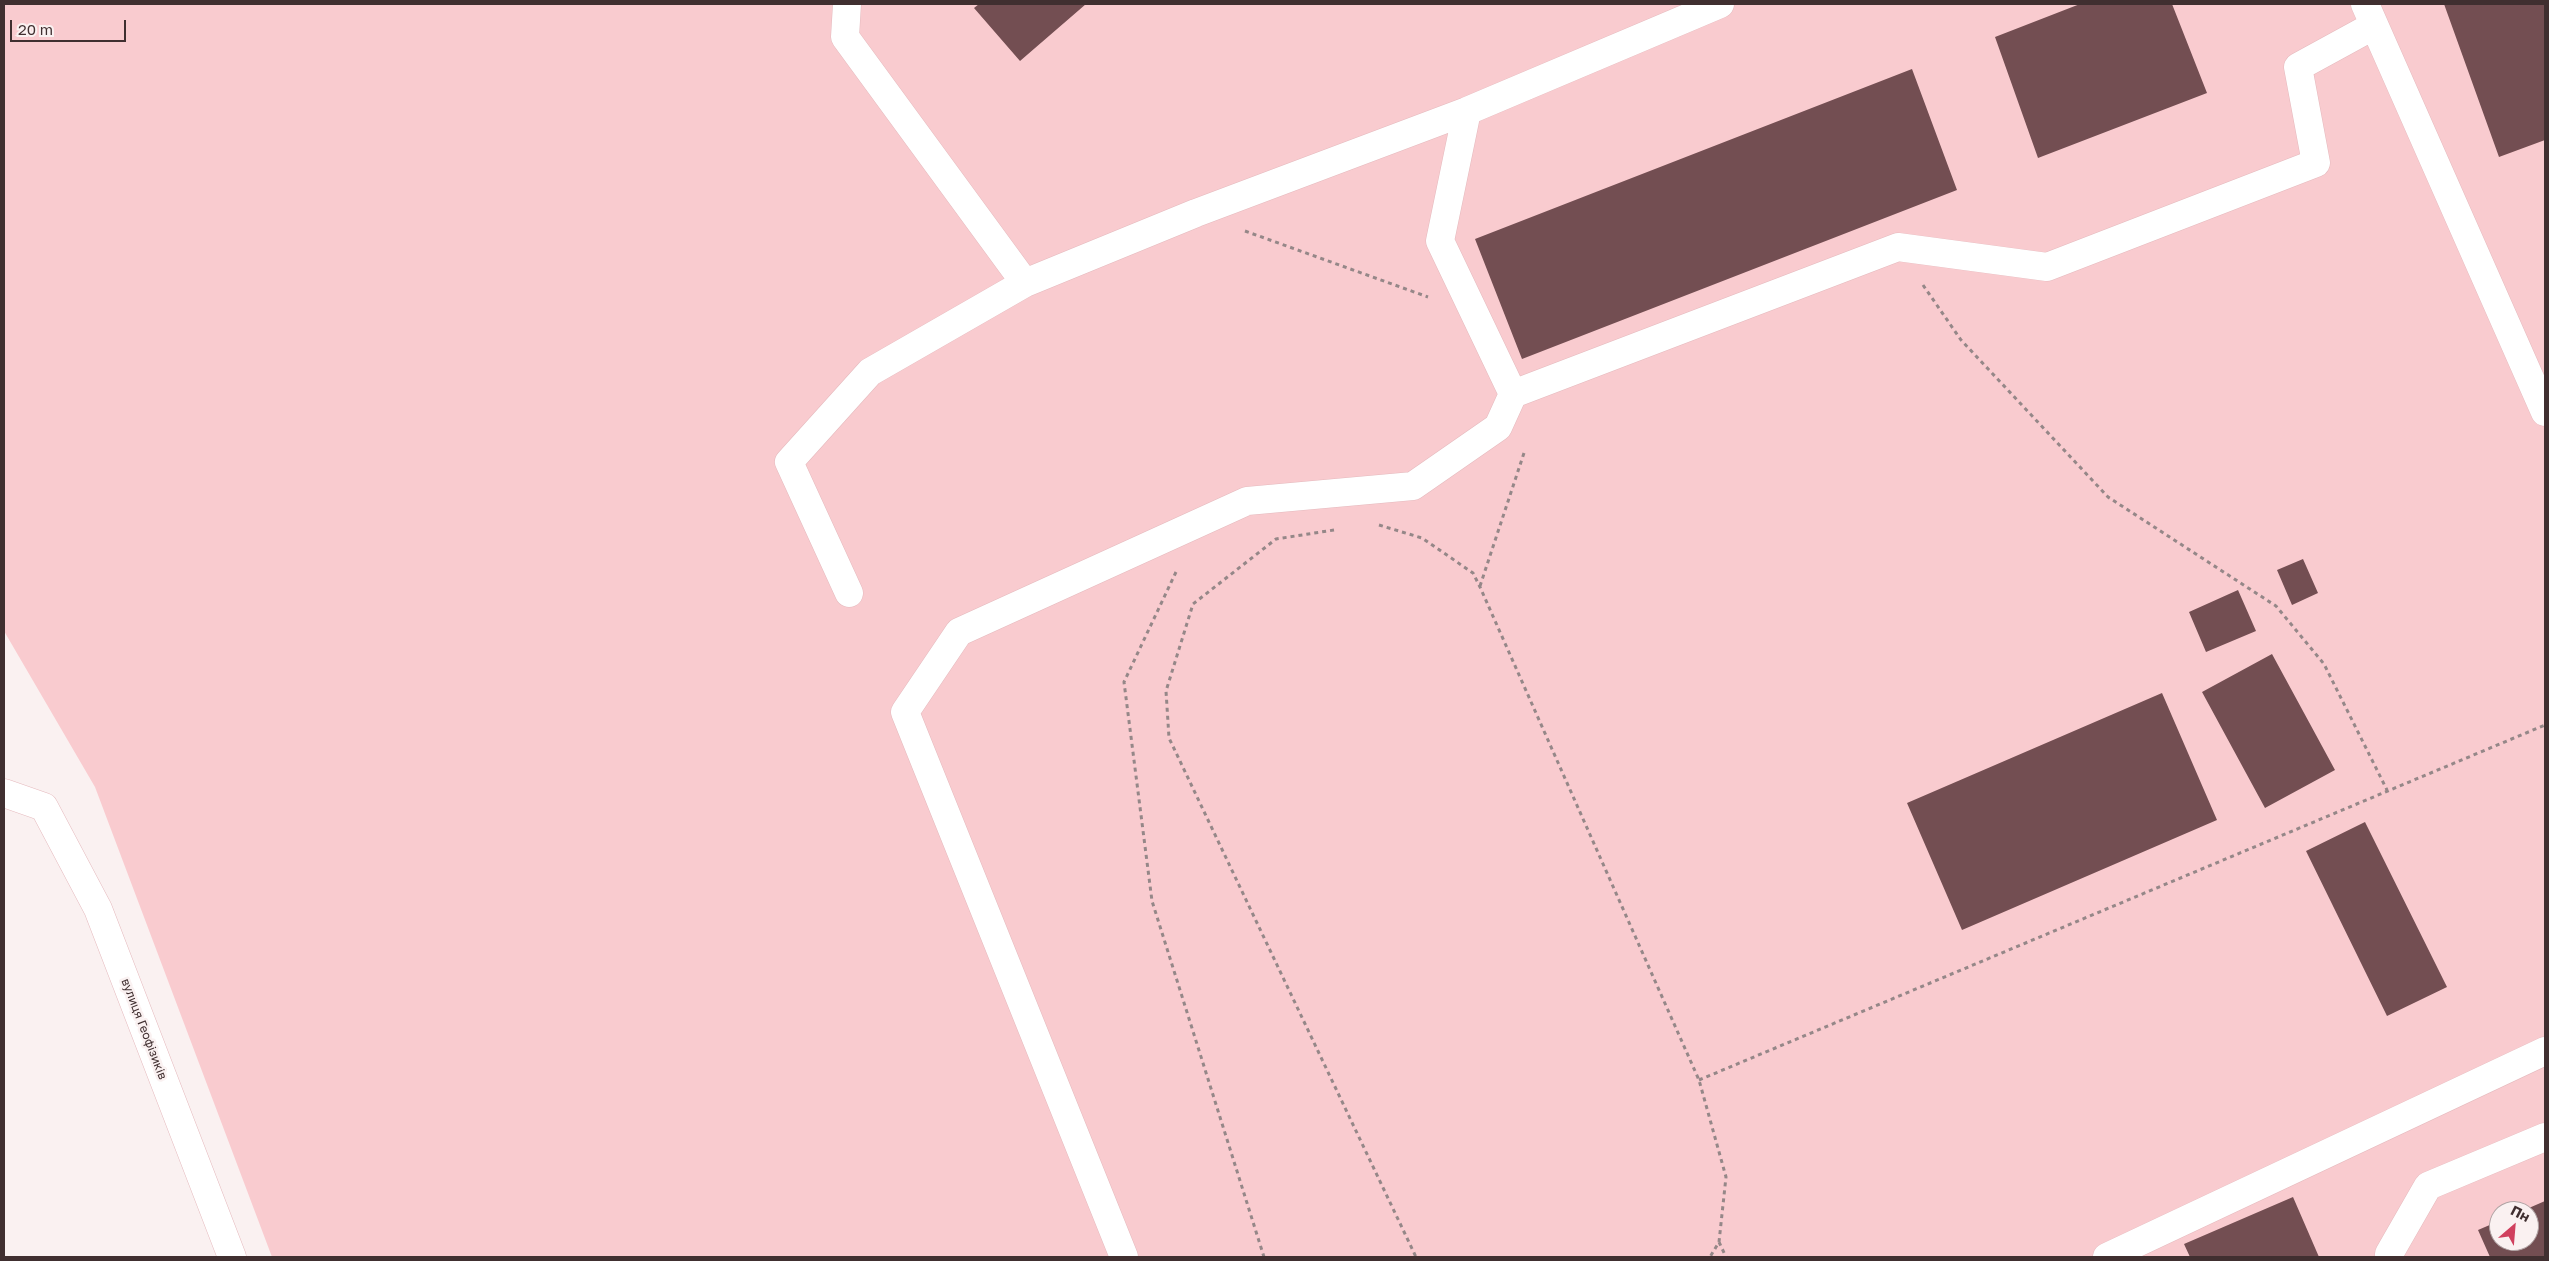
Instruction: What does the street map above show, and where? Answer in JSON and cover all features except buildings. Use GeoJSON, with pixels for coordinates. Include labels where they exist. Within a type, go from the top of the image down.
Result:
{"type":"FeatureCollection","features":[{"type":"Feature","properties":{"kind":"street"},"geometry":{"type":"LineString","coordinates":[[847,4],[844,37],[1025,283]]}},
{"type":"Feature","properties":{"kind":"street"},"geometry":{"type":"LineString","coordinates":[[849,593],[789,462],[870,372],[1025,283],[1196,213],[1467,111],[1720,4]]}},
{"type":"Feature","properties":{"kind":"street"},"geometry":{"type":"LineString","coordinates":[[1124,1257],[905,712],[959,632],[1247,501],[1412,486],[1498,426],[1512,394],[1898,247],[2047,267],[2316,163],[2298,66],[2369,15],[2545,412]]}},
{"type":"Feature","properties":{"kind":"street"},"geometry":{"type":"LineString","coordinates":[[1467,111],[1440,241],[1512,394]]}},
{"type":"Feature","properties":{"kind":"street","name":"вулиця Геофізиків"},"geometry":{"type":"LineString","coordinates":[[4,794],[44,807],[98,908],[232,1257]]}},
{"type":"Feature","properties":{"kind":"street"},"geometry":{"type":"LineString","coordinates":[[2107,1257],[2545,1052]]}},
{"type":"Feature","properties":{"kind":"street"},"geometry":{"type":"LineString","coordinates":[[2390,1257],[2389,1254],[2428,1186],[2545,1137]]}},
{"type":"Feature","properties":{"kind":"path"},"geometry":{"type":"LineString","coordinates":[[1196,213],[1475,315]]}},
{"type":"Feature","properties":{"kind":"path"},"geometry":{"type":"LineString","coordinates":[[1898,247],[1961,340],[2108,497],[2276,606],[2324,664],[2387,790]]}},
{"type":"Feature","properties":{"kind":"path"},"geometry":{"type":"LineString","coordinates":[[1480,587],[1526,446]]}},
{"type":"Feature","properties":{"kind":"path"},"geometry":{"type":"LineString","coordinates":[[1375,524],[1422,538],[1474,573],[1699,1080],[1726,1177],[1718,1242],[1710,1257]]}},
{"type":"Feature","properties":{"kind":"path"},"geometry":{"type":"LineString","coordinates":[[1339,529],[1276,539],[1194,604],[1166,691],[1168,738],[1416,1257]]}},
{"type":"Feature","properties":{"kind":"path"},"geometry":{"type":"LineString","coordinates":[[1177,570],[1124,682],[1152,901],[1264,1257]]}},
{"type":"Feature","properties":{"kind":"path"},"geometry":{"type":"LineString","coordinates":[[1699,1080],[2545,725]]}},
{"type":"Feature","properties":{"kind":"path"},"geometry":{"type":"LineString","coordinates":[[1718,1242],[1726,1257]]}},
{"type":"Feature","properties":{"kind":"shaded area"},"geometry":{"type":"Polygon","coordinates":[[[4,4],[2545,4],[2545,1257],[272,1257],[95,787],[4,631],[4,4]]]}}]}
